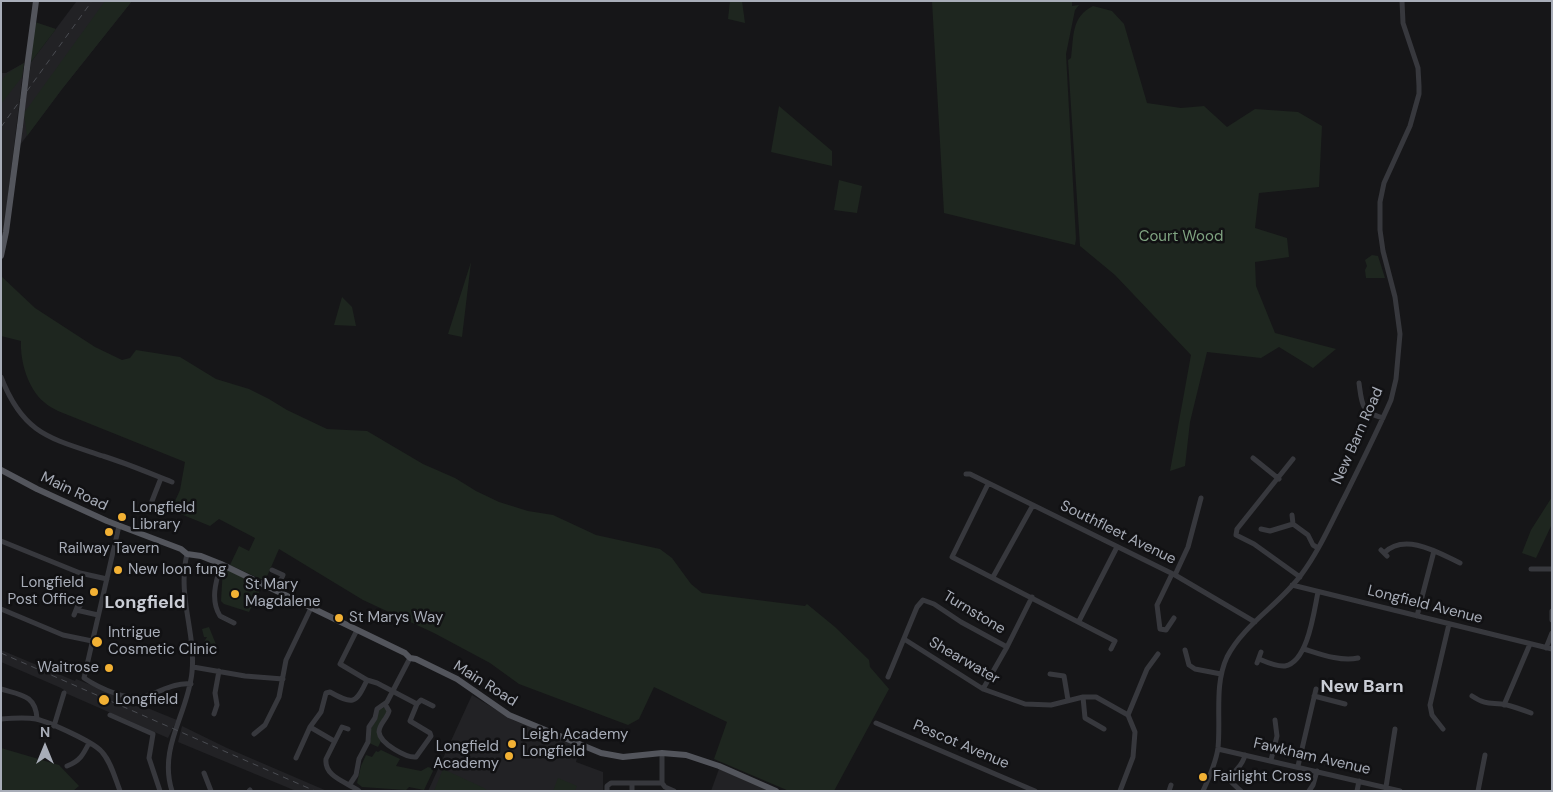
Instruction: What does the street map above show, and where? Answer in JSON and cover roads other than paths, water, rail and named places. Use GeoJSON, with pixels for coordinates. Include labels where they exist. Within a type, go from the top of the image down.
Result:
{"type":"FeatureCollection","features":[{"type":"Feature","properties":{"kind":"main road"},"geometry":{"type":"LineString","coordinates":[[1,256],[6,232],[36,1]]}},
{"type":"Feature","properties":{"kind":"main road","name":"Main Road"},"geometry":{"type":"LineString","coordinates":[[1,470],[37,489],[119,526],[180,549],[187,554],[201,556],[221,564],[405,653],[410,658],[416,659],[457,679],[509,715],[602,753],[623,757],[662,753],[686,756],[701,760],[776,791]]}},
{"type":"Feature","properties":{"kind":"street","name":"New Barn Road"},"geometry":{"type":"LineString","coordinates":[[1203,791],[1218,749],[1221,674],[1227,658],[1240,638],[1300,577],[1318,548],[1391,400],[1396,379],[1400,334],[1395,297],[1382,251],[1380,202],[1384,183],[1410,126],[1420,86],[1418,68],[1403,23],[1402,1]]}},
{"type":"Feature","properties":{"kind":"street"},"geometry":{"type":"LineString","coordinates":[[1,377],[16,408],[25,419],[42,432],[66,445],[120,461],[172,482]]}},
{"type":"Feature","properties":{"kind":"street"},"geometry":{"type":"LineString","coordinates":[[1359,383],[1360,395],[1366,410],[1383,418]]}},
{"type":"Feature","properties":{"kind":"street"},"geometry":{"type":"LineString","coordinates":[[1253,458],[1279,479]]}},
{"type":"Feature","properties":{"kind":"street"},"geometry":{"type":"LineString","coordinates":[[1294,459],[1237,529],[1236,534],[1254,544],[1300,577]]}},
{"type":"Feature","properties":{"kind":"street","name":"Southfleet Avenue"},"geometry":{"type":"LineString","coordinates":[[966,474],[970,474],[1174,575],[1255,622]]}},
{"type":"Feature","properties":{"kind":"street"},"geometry":{"type":"LineString","coordinates":[[152,501],[161,478]]}},
{"type":"Feature","properties":{"kind":"street"},"geometry":{"type":"LineString","coordinates":[[988,484],[952,557],[1115,641],[1111,649]]}},
{"type":"Feature","properties":{"kind":"street"},"geometry":{"type":"LineString","coordinates":[[1174,618],[1166,630],[1160,629],[1157,605],[1188,546],[1201,498]]}},
{"type":"Feature","properties":{"kind":"street"},"geometry":{"type":"LineString","coordinates":[[993,578],[1032,505]]}},
{"type":"Feature","properties":{"kind":"street"},"geometry":{"type":"LineString","coordinates":[[1292,515],[1293,524],[1308,535],[1313,545],[1318,548]]}},
{"type":"Feature","properties":{"kind":"street"},"geometry":{"type":"LineString","coordinates":[[1261,529],[1270,531],[1293,524]]}},
{"type":"Feature","properties":{"kind":"street"},"geometry":{"type":"LineString","coordinates":[[119,526],[84,677],[112,692],[130,698],[138,698],[177,685],[190,684]]}},
{"type":"Feature","properties":{"kind":"street"},"geometry":{"type":"LineString","coordinates":[[1,541],[80,573],[107,579]]}},
{"type":"Feature","properties":{"kind":"street"},"geometry":{"type":"LineString","coordinates":[[1384,553],[1393,546],[1402,544],[1434,551],[1460,564]]}},
{"type":"Feature","properties":{"kind":"street"},"geometry":{"type":"LineString","coordinates":[[1079,621],[1117,547]]}},
{"type":"Feature","properties":{"kind":"street"},"geometry":{"type":"LineString","coordinates":[[1417,616],[1434,551]]}},
{"type":"Feature","properties":{"kind":"street"},"geometry":{"type":"LineString","coordinates":[[172,791],[168,772],[169,755],[190,684],[193,667],[184,595],[187,554]]}},
{"type":"Feature","properties":{"kind":"street"},"geometry":{"type":"LineString","coordinates":[[221,564],[215,582],[215,603],[220,616],[234,623]]}},
{"type":"Feature","properties":{"kind":"street"},"geometry":{"type":"LineString","coordinates":[[1531,569],[1552,569]]}},
{"type":"Feature","properties":{"kind":"street"},"geometry":{"type":"LineString","coordinates":[[272,570],[283,575],[276,591]]}},
{"type":"Feature","properties":{"kind":"street","name":"Longfield Avenue"},"geometry":{"type":"LineString","coordinates":[[1292,585],[1549,649]]}},
{"type":"Feature","properties":{"kind":"street"},"geometry":{"type":"LineString","coordinates":[[1261,652],[1258,661],[1281,666],[1295,661],[1304,649],[1318,592]]}},
{"type":"Feature","properties":{"kind":"street"},"geometry":{"type":"LineString","coordinates":[[983,689],[1032,597]]}},
{"type":"Feature","properties":{"kind":"street"},"geometry":{"type":"LineString","coordinates":[[83,600],[81,600],[80,606],[78,605],[75,612],[98,615]]}},
{"type":"Feature","properties":{"kind":"street","name":"Turnstone"},"geometry":{"type":"LineString","coordinates":[[888,677],[916,607],[923,600],[934,604],[1006,648]]}},
{"type":"Feature","properties":{"kind":"street"},"geometry":{"type":"LineString","coordinates":[[261,737],[256,732],[265,726],[279,697],[286,659],[311,608]]}},
{"type":"Feature","properties":{"kind":"street"},"geometry":{"type":"LineString","coordinates":[[1,609],[62,634],[92,641]]}},
{"type":"Feature","properties":{"kind":"street"},"geometry":{"type":"LineString","coordinates":[[1552,611],[1552,620]]}},
{"type":"Feature","properties":{"kind":"street"},"geometry":{"type":"LineString","coordinates":[[1443,729],[1432,715],[1430,705],[1449,624]]}},
{"type":"Feature","properties":{"kind":"street"},"geometry":{"type":"LineString","coordinates":[[357,630],[340,664],[417,704]]}},
{"type":"Feature","properties":{"kind":"street"},"geometry":{"type":"LineString","coordinates":[[1549,649],[1552,632]]}},
{"type":"Feature","properties":{"kind":"street","name":"Shearwater"},"geometry":{"type":"LineString","coordinates":[[904,640],[983,689],[1025,704],[1051,705],[1083,697],[1096,697],[1128,715]]}},
{"type":"Feature","properties":{"kind":"street"},"geometry":{"type":"LineString","coordinates":[[1504,705],[1530,644]]}},
{"type":"Feature","properties":{"kind":"street"},"geometry":{"type":"LineString","coordinates":[[1304,649],[1334,657],[1358,658]]}},
{"type":"Feature","properties":{"kind":"street"},"geometry":{"type":"LineString","coordinates":[[1188,653],[1189,665],[1195,669],[1221,674]]}},
{"type":"Feature","properties":{"kind":"street"},"geometry":{"type":"LineString","coordinates":[[1120,791],[1133,757],[1135,732],[1128,715],[1147,669],[1158,654]]}},
{"type":"Feature","properties":{"kind":"street"},"geometry":{"type":"LineString","coordinates":[[350,784],[357,774],[359,760],[368,742],[370,726],[378,708],[385,704],[410,658]]}},
{"type":"Feature","properties":{"kind":"street"},"geometry":{"type":"LineString","coordinates":[[193,667],[283,680]]}},
{"type":"Feature","properties":{"kind":"street"},"geometry":{"type":"LineString","coordinates":[[214,715],[217,705],[215,693],[218,671]]}},
{"type":"Feature","properties":{"kind":"street"},"geometry":{"type":"LineString","coordinates":[[1050,674],[1064,676],[1068,700]]}},
{"type":"Feature","properties":{"kind":"street"},"geometry":{"type":"LineString","coordinates":[[295,759],[310,728],[321,712],[326,693],[330,692],[347,702],[352,701],[357,699],[368,680]]}},
{"type":"Feature","properties":{"kind":"street"},"geometry":{"type":"LineString","coordinates":[[1,689],[23,697],[34,704],[37,710],[37,719]]}},
{"type":"Feature","properties":{"kind":"street"},"geometry":{"type":"LineString","coordinates":[[1298,766],[1316,689]]}},
{"type":"Feature","properties":{"kind":"street"},"geometry":{"type":"LineString","coordinates":[[54,726],[64,693]]}},
{"type":"Feature","properties":{"kind":"street"},"geometry":{"type":"LineString","coordinates":[[1314,696],[1345,704]]}},
{"type":"Feature","properties":{"kind":"street"},"geometry":{"type":"LineString","coordinates":[[1472,696],[1491,704],[1504,705],[1531,712]]}},
{"type":"Feature","properties":{"kind":"street"},"geometry":{"type":"LineString","coordinates":[[1083,697],[1085,718],[1104,729]]}},
{"type":"Feature","properties":{"kind":"street"},"geometry":{"type":"LineString","coordinates":[[385,704],[389,712],[380,726],[381,738],[386,744],[411,757],[416,756],[430,740],[431,736],[430,732],[410,721],[417,704],[421,700],[433,706]]}},
{"type":"Feature","properties":{"kind":"street"},"geometry":{"type":"LineString","coordinates":[[110,714],[152,733],[149,758],[160,791]]}},
{"type":"Feature","properties":{"kind":"street"},"geometry":{"type":"LineString","coordinates":[[1,719],[37,719],[96,746],[107,758],[120,791]]}},
{"type":"Feature","properties":{"kind":"street"},"geometry":{"type":"LineString","coordinates":[[1272,760],[1277,736],[1275,720]]}},
{"type":"Feature","properties":{"kind":"street","name":"Pescot Avenue"},"geometry":{"type":"LineString","coordinates":[[876,723],[1035,791]]}},
{"type":"Feature","properties":{"kind":"street"},"geometry":{"type":"LineString","coordinates":[[348,729],[342,727],[334,741],[326,765],[330,774],[359,791]]}},
{"type":"Feature","properties":{"kind":"street"},"geometry":{"type":"LineString","coordinates":[[310,728],[334,741]]}},
{"type":"Feature","properties":{"kind":"street"},"geometry":{"type":"LineString","coordinates":[[1386,787],[1395,729]]}},
{"type":"Feature","properties":{"kind":"street"},"geometry":{"type":"LineString","coordinates":[[67,766],[83,757],[89,743]]}},
{"type":"Feature","properties":{"kind":"street","name":"Fawkham Avenue"},"geometry":{"type":"LineString","coordinates":[[1218,749],[1400,791]]}},
{"type":"Feature","properties":{"kind":"street"},"geometry":{"type":"LineString","coordinates":[[662,753],[662,783],[665,787],[674,791]]}},
{"type":"Feature","properties":{"kind":"street"},"geometry":{"type":"LineString","coordinates":[[1241,791],[1229,780],[1234,771],[1243,764],[1245,755]]}},
{"type":"Feature","properties":{"kind":"street"},"geometry":{"type":"LineString","coordinates":[[1478,791],[1486,755]]}},
{"type":"Feature","properties":{"kind":"street"},"geometry":{"type":"LineString","coordinates":[[1309,791],[1317,771]]}},
{"type":"Feature","properties":{"kind":"street"},"geometry":{"type":"LineString","coordinates":[[206,775],[211,791]]}},
{"type":"Feature","properties":{"kind":"street"},"geometry":{"type":"LineString","coordinates":[[1357,791],[1358,782]]}},
{"type":"Feature","properties":{"kind":"street"},"geometry":{"type":"LineString","coordinates":[[607,791],[607,786],[610,783],[662,783]]}},
{"type":"Feature","properties":{"kind":"street"},"geometry":{"type":"LineString","coordinates":[[632,783],[632,791]]}},
{"type":"Feature","properties":{"kind":"railway"},"geometry":{"type":"LineString","coordinates":[[1,127],[92,1]]}},
{"type":"Feature","properties":{"kind":"railway"},"geometry":{"type":"LineString","coordinates":[[1,653],[315,791]]}},
{"type":"Feature","properties":{"kind":"place","name":"Longfield Library"},"geometry":{"type":"Point","coordinates":[122,517]}},
{"type":"Feature","properties":{"kind":"place","name":"Railway Tavern"},"geometry":{"type":"Point","coordinates":[109,532]}},
{"type":"Feature","properties":{"kind":"place","name":"New loon fung"},"geometry":{"type":"Point","coordinates":[118,570]}},
{"type":"Feature","properties":{"kind":"place","name":"Longfield Post Office"},"geometry":{"type":"Point","coordinates":[94,592]}},
{"type":"Feature","properties":{"kind":"place","name":"St Mary Magdalene"},"geometry":{"type":"Point","coordinates":[235,594]}},
{"type":"Feature","properties":{"kind":"place","name":"St Marys Way"},"geometry":{"type":"Point","coordinates":[339,618]}},
{"type":"Feature","properties":{"kind":"place","name":"Intrigue Cosmetic Clinic"},"geometry":{"type":"Point","coordinates":[97,642]}},
{"type":"Feature","properties":{"kind":"place","name":"Waitrose"},"geometry":{"type":"Point","coordinates":[109,668]}},
{"type":"Feature","properties":{"kind":"place","name":"Longfield"},"geometry":{"type":"Point","coordinates":[104,700]}},
{"type":"Feature","properties":{"kind":"place","name":"Leigh Academy Longfield"},"geometry":{"type":"Point","coordinates":[512,744]}},
{"type":"Feature","properties":{"kind":"place","name":"Longfield Academy"},"geometry":{"type":"Point","coordinates":[509,756]}},
{"type":"Feature","properties":{"kind":"place","name":"Fairlight Cross"},"geometry":{"type":"Point","coordinates":[1203,777]}},
{"type":"Feature","properties":{"kind":"district","name":"Longfield"},"geometry":{"type":"Point","coordinates":[145,603]}},
{"type":"Feature","properties":{"kind":"district","name":"New Barn"},"geometry":{"type":"Point","coordinates":[1362,687]}},
{"type":"Feature","properties":{"kind":"park label","name":"Court Wood"},"geometry":{"type":"Point","coordinates":[1181,237]}}]}
